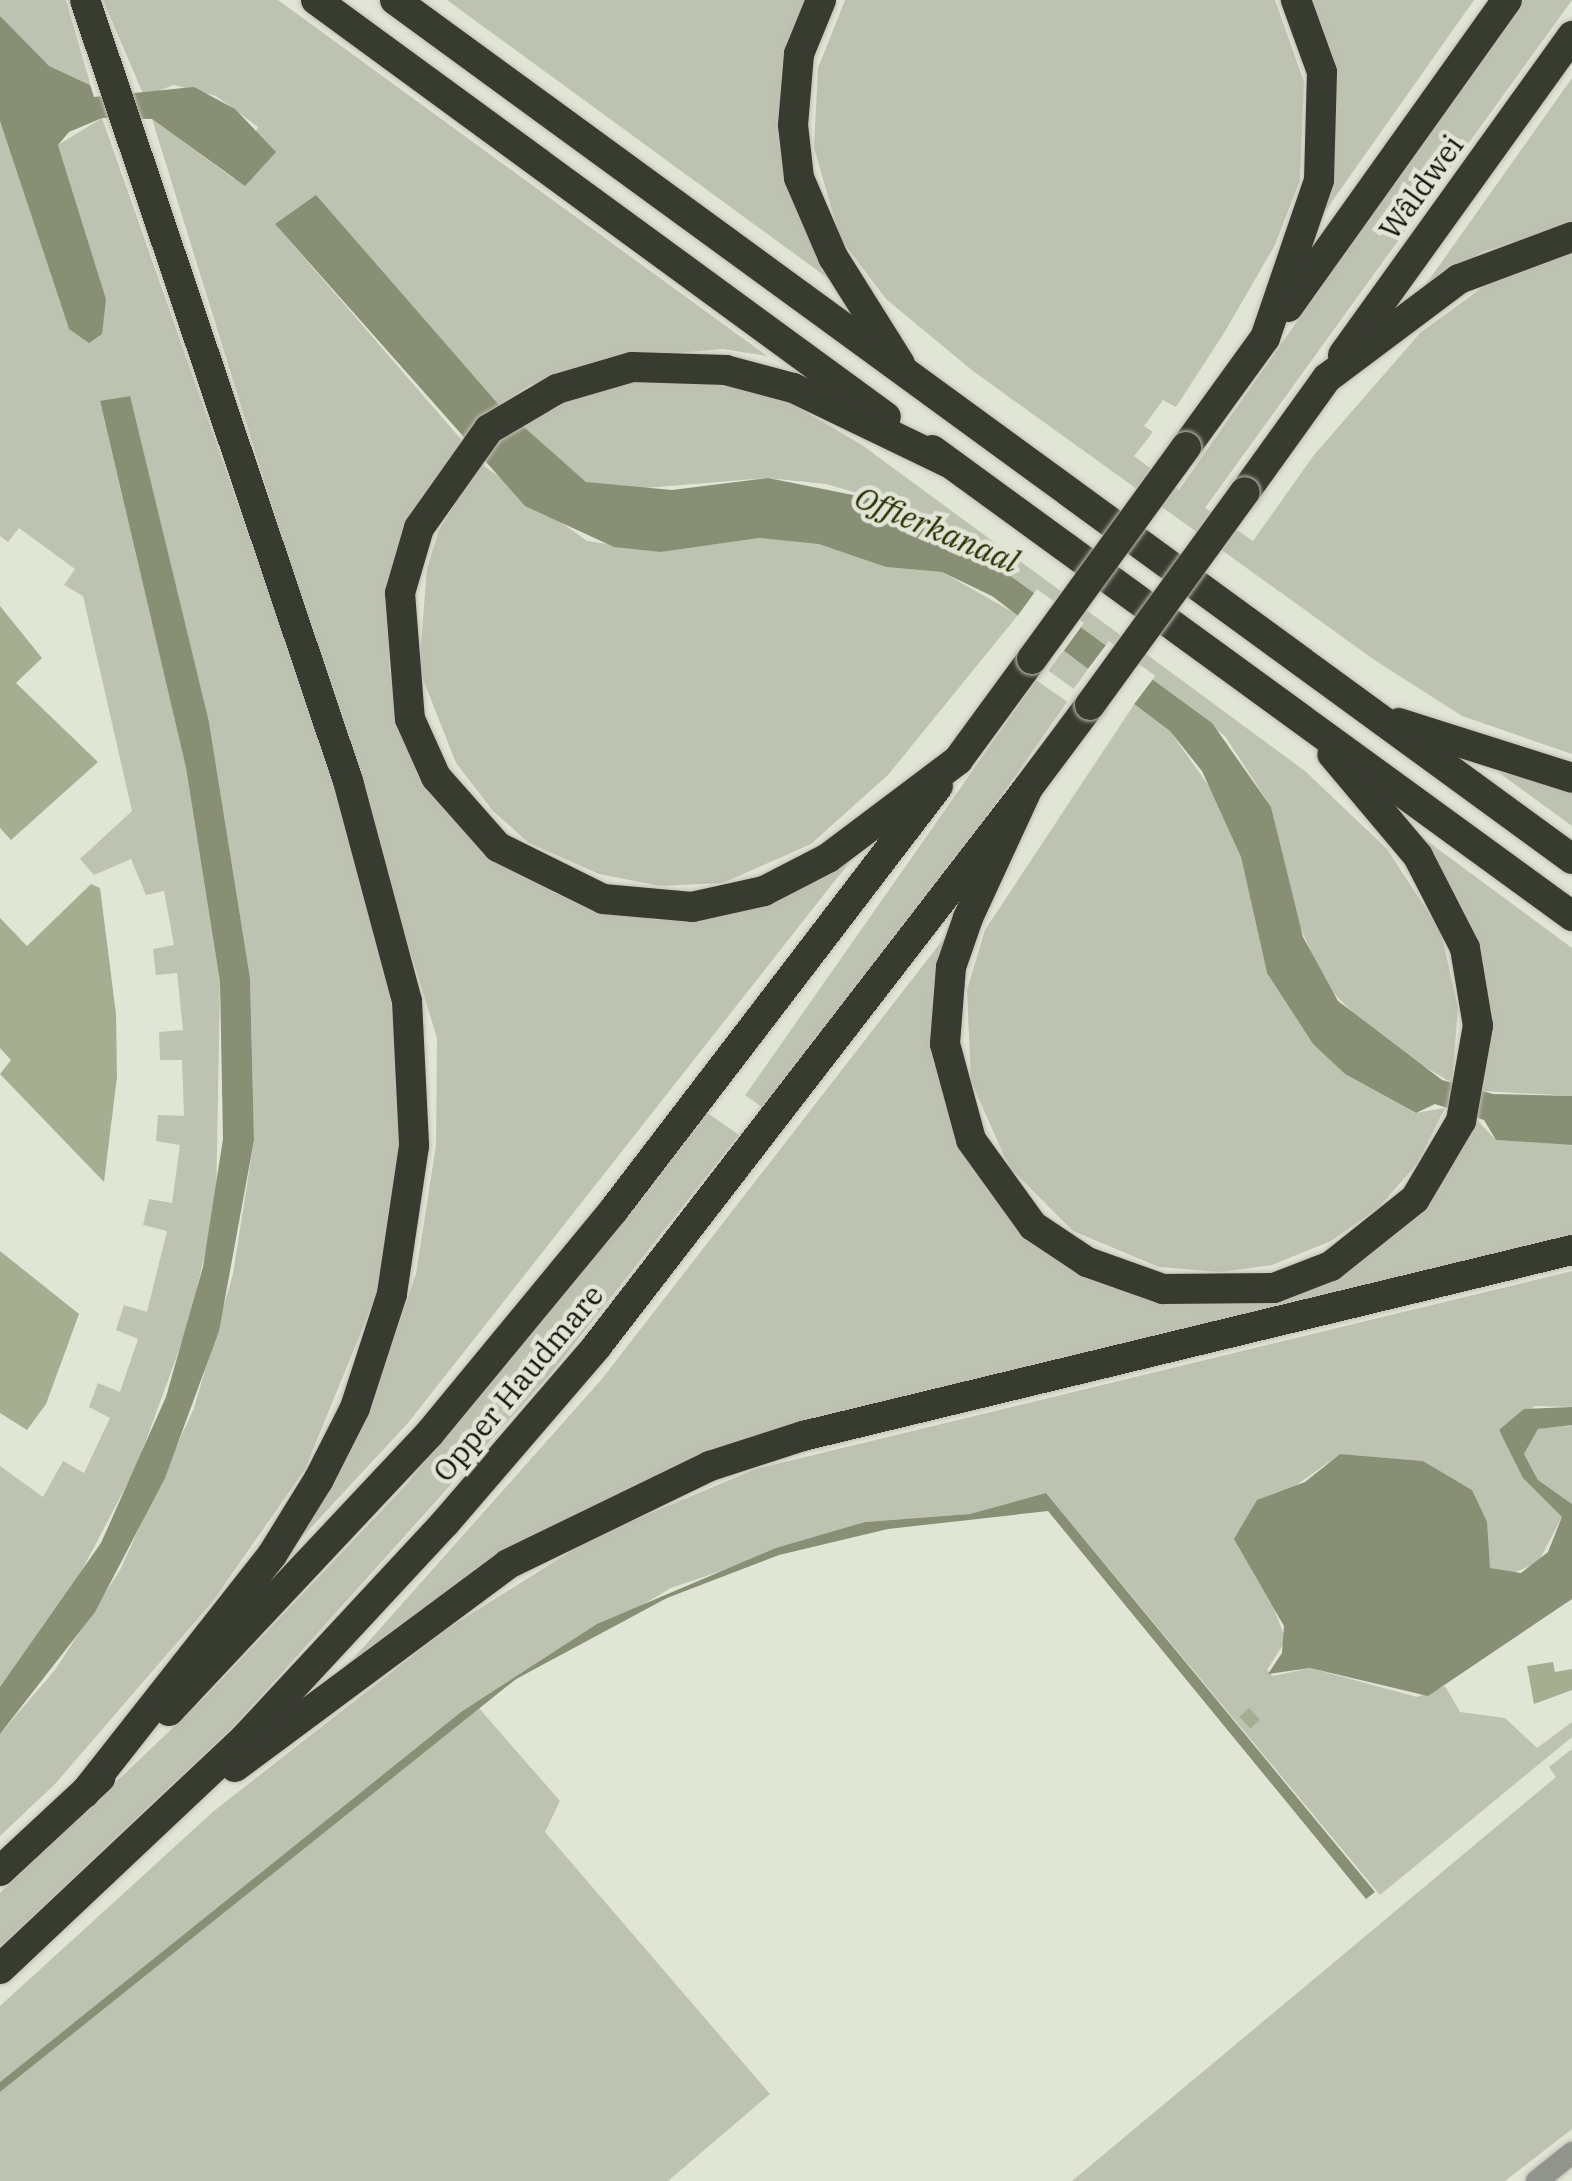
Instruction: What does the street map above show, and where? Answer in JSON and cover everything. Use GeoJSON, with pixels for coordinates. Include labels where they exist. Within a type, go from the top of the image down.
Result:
{"type":"FeatureCollection","features":[{"type":"Feature","properties":{"kind":"highway"},"geometry":{"type":"LineString","coordinates":[[84,0],[121,92],[348,781],[407,1001],[414,1146],[392,1294],[355,1408],[319,1480],[272,1554],[86,1793]]}},
{"type":"Feature","properties":{"kind":"highway"},"geometry":{"type":"LineString","coordinates":[[316,0],[1572,916]]}},
{"type":"Feature","properties":{"kind":"highway"},"geometry":{"type":"LineString","coordinates":[[396,0],[1572,860]]}},
{"type":"Feature","properties":{"kind":"highway"},"geometry":{"type":"LineString","coordinates":[[821,0],[799,54],[792,125],[799,178],[833,257],[906,375]]}},
{"type":"Feature","properties":{"kind":"highway"},"geometry":{"type":"LineString","coordinates":[[1266,338],[1307,222],[1325,136],[1322,72],[1296,0]]}},
{"type":"Feature","properties":{"kind":"highway","name":"Wâldwei"},"geometry":{"type":"LineString","coordinates":[[1186,447],[1507,0]]}},
{"type":"Feature","properties":{"kind":"highway","name":"Wâldwei"},"geometry":{"type":"LineString","coordinates":[[1028,788],[1572,36]]}},
{"type":"Feature","properties":{"kind":"highway"},"geometry":{"type":"LineString","coordinates":[[1327,378],[1458,279],[1572,237]]}},
{"type":"Feature","properties":{"kind":"highway"},"geometry":{"type":"LineString","coordinates":[[947,462],[793,388],[726,370],[632,366],[515,411],[460,462],[419,528],[400,593],[410,719],[436,777],[466,816],[534,870],[650,909],[731,900],[794,879],[958,760]]}},
{"type":"Feature","properties":{"kind":"highway","name":"Opper Haudmare"},"geometry":{"type":"LineString","coordinates":[[0,1870],[86,1793],[430,1434],[614,1212],[958,760],[1186,447]]}},
{"type":"Feature","properties":{"kind":"highway"},"geometry":{"type":"LineString","coordinates":[[1372,714],[1572,778]]}},
{"type":"Feature","properties":{"kind":"highway"},"geometry":{"type":"LineString","coordinates":[[1028,788],[960,938],[945,1044],[971,1140],[1032,1226],[1087,1262],[1163,1289],[1274,1288],[1332,1266],[1388,1226],[1431,1178],[1461,1121],[1473,1082],[1474,980],[1449,904],[1308,724]]}},
{"type":"Feature","properties":{"kind":"highway","name":"Opper Haudmare"},"geometry":{"type":"LineString","coordinates":[[0,1969],[158,1820],[432,1538],[597,1346],[1028,788]]}},
{"type":"Feature","properties":{"kind":"highway"},"geometry":{"type":"LineString","coordinates":[[158,1820],[508,1564],[642,1493],[803,1436],[1572,1250]]}},
{"type":"Feature","properties":{"kind":"street"},"geometry":{"type":"LineString","coordinates":[[1537,2181],[1572,2153]]}},
{"type":"Feature","properties":{"kind":"shaded area"},"geometry":{"type":"Polygon","coordinates":[[[0,0],[66,0],[94,97],[90,85],[49,66],[15,36],[0,16],[0,0]]]}},
{"type":"Feature","properties":{"kind":"shaded area"},"geometry":{"type":"Polygon","coordinates":[[[103,0],[278,0],[767,356],[723,349],[617,358],[530,385],[499,405],[315,196],[275,224],[465,444],[390,610],[389,669],[401,723],[506,865],[556,894],[656,920],[705,917],[852,859],[408,1423],[291,1549],[379,1381],[416,1274],[436,1145],[437,1038],[152,119],[234,179],[258,127],[216,96],[174,85],[144,96],[103,0]]]}},
{"type":"Feature","properties":{"kind":"shaded area"},"geometry":{"type":"Polygon","coordinates":[[[447,0],[812,0],[787,85],[836,284],[447,0]]]}},
{"type":"Feature","properties":{"kind":"shaded area"},"geometry":{"type":"Polygon","coordinates":[[[845,0],[1275,0],[1304,82],[1300,180],[1275,245],[1224,333],[1176,407],[1163,400],[1144,426],[1153,432],[1134,456],[1179,490],[1522,0],[1572,0],[1205,508],[1253,541],[1314,455],[1420,333],[1497,277],[1572,253],[1572,754],[1462,716],[1373,659],[973,371],[886,299],[840,238],[814,148],[818,68],[845,0]]]}},
{"type":"Feature","properties":{"kind":"shaded area"},"geometry":{"type":"Polygon","coordinates":[[[1307,0],[1474,0],[1326,210],[1324,210],[1307,0]]]}},
{"type":"Feature","properties":{"kind":"shaded area"},"geometry":{"type":"Polygon","coordinates":[[[0,16],[49,66],[90,85],[94,97],[194,87],[235,109],[276,152],[245,186],[152,119],[102,118],[69,132],[58,145],[106,299],[102,334],[89,343],[69,329],[0,121],[0,16]]]}},
{"type":"Feature","properties":{"kind":"shaded area"},"geometry":{"type":"Polygon","coordinates":[[[1572,78],[1572,224],[1482,252],[1419,294],[1572,78]]]}},
{"type":"Feature","properties":{"kind":"shaded area"},"geometry":{"type":"Polygon","coordinates":[[[102,118],[323,747],[390,997],[405,1126],[377,1293],[305,1469],[213,1601],[55,1784],[0,1836],[0,1734],[55,1670],[120,1570],[194,1408],[233,1274],[254,1140],[250,978],[209,722],[129,396],[100,402],[186,768],[220,982],[216,1206],[189,1323],[137,1465],[69,1595],[0,1687],[0,1466],[43,1497],[63,1461],[84,1473],[110,1418],[89,1407],[98,1383],[120,1392],[138,1339],[116,1330],[124,1305],[147,1312],[167,1231],[143,1225],[149,1199],[172,1203],[180,1145],[156,1141],[158,1115],[184,1116],[182,1060],[160,1060],[159,1032],[183,1030],[177,973],[156,975],[153,949],[174,945],[164,891],[146,895],[131,859],[94,875],[80,859],[132,811],[83,596],[64,585],[75,569],[19,528],[8,542],[0,536],[0,121],[69,329],[106,299],[58,145],[102,118]]]}},
{"type":"Feature","properties":{"kind":"shaded area"},"geometry":{"type":"Polygon","coordinates":[[[316,195],[499,405],[586,482],[672,490],[768,478],[893,503],[994,564],[1212,723],[1271,807],[1303,937],[1338,1001],[1442,1080],[1493,1094],[1572,1096],[1572,1145],[1496,1140],[1484,1120],[1435,1104],[1416,1113],[1345,1074],[1313,1044],[1267,973],[1241,857],[1202,771],[1170,731],[992,596],[942,572],[886,567],[819,544],[759,538],[661,552],[614,547],[525,506],[275,224],[316,195]]]}},
{"type":"Feature","properties":{"kind":"shaded area"},"geometry":{"type":"Polygon","coordinates":[[[644,379],[737,384],[784,399],[862,445],[1305,771],[1387,849],[1441,932],[1458,1008],[1452,1083],[1377,1038],[1325,984],[1295,915],[1271,807],[1225,736],[994,564],[893,503],[826,484],[768,478],[621,490],[586,482],[518,424],[557,400],[644,379]]]}},
{"type":"Feature","properties":{"kind":"shaded area"},"geometry":{"type":"Polygon","coordinates":[[[130,396],[209,722],[250,978],[254,1140],[219,1331],[165,1478],[95,1612],[0,1734],[0,1687],[101,1543],[166,1397],[203,1267],[223,1139],[220,982],[186,768],[100,401],[130,396]]]}},
{"type":"Feature","properties":{"kind":"shaded area"},"geometry":{"type":"Polygon","coordinates":[[[480,463],[587,541],[661,552],[759,538],[819,543],[886,567],[942,572],[1018,615],[888,775],[811,844],[723,883],[660,886],[599,874],[529,843],[493,811],[456,763],[419,669],[427,568],[439,530],[480,463]]]}},
{"type":"Feature","properties":{"kind":"shaded area"},"geometry":{"type":"Polygon","coordinates":[[[1065,648],[1090,666],[1074,689],[1049,671],[1065,648]]]}},
{"type":"Feature","properties":{"kind":"shaded area"},"geometry":{"type":"Polygon","coordinates":[[[1036,680],[1067,702],[776,1117],[745,1095],[1036,680]]]}},
{"type":"Feature","properties":{"kind":"shaded area"},"geometry":{"type":"Polygon","coordinates":[[[1135,703],[1170,731],[1215,795],[1241,857],[1267,973],[1313,1044],[1345,1074],[1415,1113],[1445,1108],[1417,1164],[1378,1208],[1331,1241],[1272,1265],[1221,1272],[1159,1267],[1073,1231],[1009,1167],[971,1081],[967,990],[985,930],[1135,703]]]}},
{"type":"Feature","properties":{"kind":"shaded area"},"geometry":{"type":"Polygon","coordinates":[[[1498,772],[1572,787],[1572,826],[1498,772]]]}},
{"type":"Feature","properties":{"kind":"shaded area"},"geometry":{"type":"Polygon","coordinates":[[[1419,835],[1572,948],[1572,1096],[1481,1091],[1466,919],[1419,835]]]}},
{"type":"Feature","properties":{"kind":"shaded area"},"geometry":{"type":"Polygon","coordinates":[[[952,928],[955,1125],[1101,1277],[1314,1282],[1474,1117],[1496,1140],[1572,1145],[1572,1240],[715,1455],[329,1686],[601,1380],[952,928]]]}},
{"type":"Feature","properties":{"kind":"shaded area"},"geometry":{"type":"Polygon","coordinates":[[[706,1112],[739,1135],[552,1372],[234,1726],[0,1947],[0,1893],[206,1696],[406,1485],[706,1112]]]}},
{"type":"Feature","properties":{"kind":"shaded area"},"geometry":{"type":"Polygon","coordinates":[[[1572,1271],[1572,1407],[1535,1406],[1499,1430],[1562,1517],[1538,1563],[1510,1574],[1490,1568],[1472,1490],[1423,1461],[1340,1454],[1294,1487],[1268,1593],[1286,1640],[1267,1670],[1273,1676],[1310,1668],[1417,1697],[1445,1686],[1460,1712],[1505,1718],[1537,1748],[1572,1722],[1572,1737],[1380,1895],[1046,1493],[970,1514],[865,1522],[671,1588],[461,1712],[0,2082],[0,2006],[215,1810],[447,1629],[594,1537],[756,1469],[1572,1271]]]}},
{"type":"Feature","properties":{"kind":"shaded area"},"geometry":{"type":"Polygon","coordinates":[[[1572,1407],[1572,1425],[1538,1429],[1524,1454],[1538,1480],[1572,1504],[1572,1599],[1428,1696],[1310,1668],[1268,1674],[1282,1653],[1284,1626],[1234,1539],[1257,1500],[1305,1482],[1340,1454],[1423,1461],[1472,1490],[1487,1522],[1490,1568],[1521,1573],[1548,1552],[1562,1517],[1523,1478],[1499,1430],[1524,1409],[1572,1407]]]}},
{"type":"Feature","properties":{"kind":"shaded area"},"geometry":{"type":"Polygon","coordinates":[[[1572,1425],[1572,1504],[1538,1480],[1524,1454],[1538,1429],[1572,1425]]]}},
{"type":"Feature","properties":{"kind":"shaded area"},"geometry":{"type":"Polygon","coordinates":[[[1046,1493],[1375,1892],[1366,1899],[1048,1511],[888,1529],[779,1555],[667,1598],[516,1679],[0,2092],[0,2082],[461,1712],[597,1624],[776,1548],[865,1522],[970,1514],[1046,1493]]]}},
{"type":"Feature","properties":{"kind":"shaded area"},"geometry":{"type":"Polygon","coordinates":[[[478,1707],[560,1801],[545,1832],[770,2094],[668,2181],[0,2181],[0,2092],[478,1707]]]}},
{"type":"Feature","properties":{"kind":"shaded area"},"geometry":{"type":"Polygon","coordinates":[[[1572,1749],[1572,2129],[1505,2181],[1072,2181],[1556,1777],[1549,1767],[1572,1749]]]}},
{"type":"Feature","properties":{"kind":"pier"},"geometry":{"type":"Polygon","coordinates":[[[1037,589],[1084,623],[1062,653],[1015,619],[1037,589]]]}},
{"type":"Feature","properties":{"kind":"pier"},"geometry":{"type":"Polygon","coordinates":[[[1109,641],[1155,676],[1134,705],[1087,670],[1109,641]]]}},
{"type":"Feature","properties":{"kind":"building"},"geometry":{"type":"Polygon","coordinates":[[[0,606],[42,658],[16,683],[98,762],[11,840],[0,828],[0,606]]]}},
{"type":"Feature","properties":{"kind":"building"},"geometry":{"type":"Polygon","coordinates":[[[91,884],[100,888],[116,1014],[117,1077],[104,1182],[0,1074],[11,1060],[0,1048],[0,918],[27,946],[91,884]]]}},
{"type":"Feature","properties":{"kind":"building"},"geometry":{"type":"Polygon","coordinates":[[[0,1251],[79,1314],[46,1404],[27,1430],[0,1413],[0,1251]]]}},
{"type":"Feature","properties":{"kind":"building"},"geometry":{"type":"Polygon","coordinates":[[[1553,1662],[1555,1672],[1572,1669],[1572,1690],[1534,1704],[1527,1666],[1553,1662]]]}},
{"type":"Feature","properties":{"kind":"building"},"geometry":{"type":"Polygon","coordinates":[[[1249,1708],[1260,1720],[1250,1729],[1239,1717],[1249,1708]]]}},
{"type":"Feature","properties":{"kind":"water label","name":"Offierkanaal"},"geometry":{"type":"Point","coordinates":[937,529]}}]}
